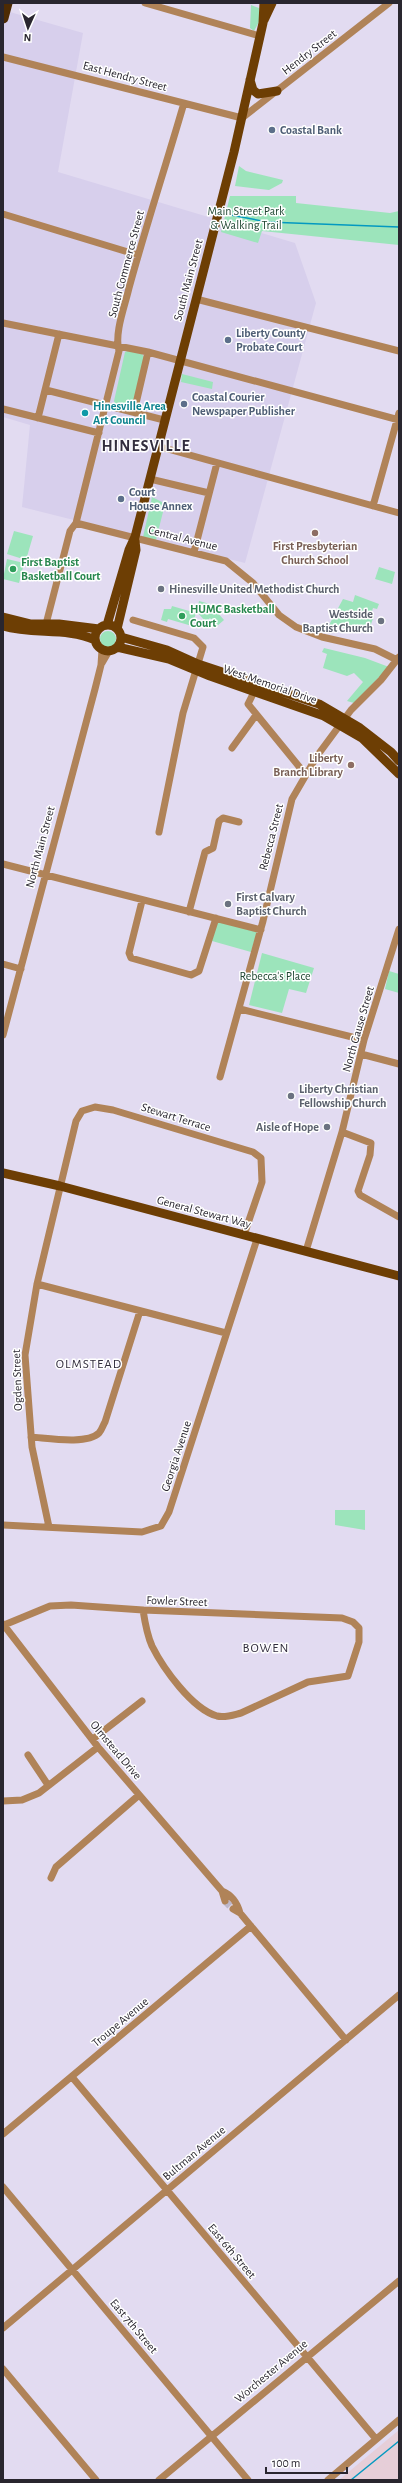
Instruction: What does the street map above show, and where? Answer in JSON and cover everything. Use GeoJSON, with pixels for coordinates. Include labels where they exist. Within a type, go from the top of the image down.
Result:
{"type":"FeatureCollection","features":[{"type":"Feature","properties":{"kind":"highway"},"geometry":{"type":"LineString","coordinates":[[3,18],[8,3]]}},
{"type":"Feature","properties":{"kind":"main road","name":"South Main Street"},"geometry":{"type":"LineString","coordinates":[[157,446],[242,118],[263,23],[264,3]]}},
{"type":"Feature","properties":{"kind":"main road"},"geometry":{"type":"LineString","coordinates":[[263,23],[272,3]]}},
{"type":"Feature","properties":{"kind":"main road"},"geometry":{"type":"LineString","coordinates":[[250,80],[253,90],[258,94],[277,91]]}},
{"type":"Feature","properties":{"kind":"main road"},"geometry":{"type":"LineString","coordinates":[[95,640],[103,627],[129,550],[135,538],[157,446]]}},
{"type":"Feature","properties":{"kind":"main road"},"geometry":{"type":"LineString","coordinates":[[3,626],[29,632],[71,633],[95,640],[105,651],[117,647],[136,550],[135,538]]}},
{"type":"Feature","properties":{"kind":"main road"},"geometry":{"type":"LineString","coordinates":[[3,617],[32,624],[103,627],[119,633]]}},
{"type":"Feature","properties":{"kind":"main road","name":"West Memorial Drive"},"geometry":{"type":"LineString","coordinates":[[119,633],[174,653],[196,667],[254,692],[343,721],[399,774]]}},
{"type":"Feature","properties":{"kind":"main road","name":"West Memorial Drive"},"geometry":{"type":"LineString","coordinates":[[117,647],[156,655],[319,704],[343,721],[383,745],[399,761]]}},
{"type":"Feature","properties":{"kind":"main road","name":"General Stewart Way"},"geometry":{"type":"LineString","coordinates":[[3,1173],[60,1186],[399,1276]]}},
{"type":"Feature","properties":{"kind":"street"},"geometry":{"type":"LineString","coordinates":[[144,3],[260,36]]}},
{"type":"Feature","properties":{"kind":"street","name":"Hendry Street"},"geometry":{"type":"LineString","coordinates":[[242,118],[389,3]]}},
{"type":"Feature","properties":{"kind":"street","name":"East Hendry Street"},"geometry":{"type":"LineString","coordinates":[[3,57],[242,118]]}},
{"type":"Feature","properties":{"kind":"street","name":"South Commerce Street"},"geometry":{"type":"LineString","coordinates":[[46,624],[70,531],[76,523],[107,405],[119,351],[118,346],[123,314],[138,255],[184,103]]}},
{"type":"Feature","properties":{"kind":"street"},"geometry":{"type":"LineString","coordinates":[[3,214],[138,255]]}},
{"type":"Feature","properties":{"kind":"street"},"geometry":{"type":"LineString","coordinates":[[196,299],[399,352]]}},
{"type":"Feature","properties":{"kind":"street"},"geometry":{"type":"LineString","coordinates":[[3,322],[148,352],[398,417],[373,506]]}},
{"type":"Feature","properties":{"kind":"street"},"geometry":{"type":"LineString","coordinates":[[38,418],[59,334]]}},
{"type":"Feature","properties":{"kind":"street"},"geometry":{"type":"LineString","coordinates":[[134,412],[148,352]]}},
{"type":"Feature","properties":{"kind":"street"},"geometry":{"type":"LineString","coordinates":[[46,390],[164,420]]}},
{"type":"Feature","properties":{"kind":"street"},"geometry":{"type":"LineString","coordinates":[[3,409],[99,433]]}},
{"type":"Feature","properties":{"kind":"street"},"geometry":{"type":"LineString","coordinates":[[157,446],[399,513]]}},
{"type":"Feature","properties":{"kind":"street"},"geometry":{"type":"LineString","coordinates":[[194,552],[208,493],[217,463]]}},
{"type":"Feature","properties":{"kind":"street"},"geometry":{"type":"LineString","coordinates":[[150,478],[208,493]]}},
{"type":"Feature","properties":{"kind":"street","name":"Central Avenue"},"geometry":{"type":"LineString","coordinates":[[76,523],[226,561],[253,583],[279,615],[296,627],[315,635],[375,649],[398,658]]}},
{"type":"Feature","properties":{"kind":"street"},"geometry":{"type":"LineString","coordinates":[[132,620],[194,638],[203,647],[196,667],[159,832]]}},
{"type":"Feature","properties":{"kind":"street","name":"North Main Street"},"geometry":{"type":"LineString","coordinates":[[3,1035],[105,651]]}},
{"type":"Feature","properties":{"kind":"street","name":"Rebecca Street"},"geometry":{"type":"LineString","coordinates":[[220,1077],[261,930],[292,799],[306,775],[351,710],[368,694],[398,658]]}},
{"type":"Feature","properties":{"kind":"street"},"geometry":{"type":"LineString","coordinates":[[254,692],[248,704],[306,775]]}},
{"type":"Feature","properties":{"kind":"street"},"geometry":{"type":"LineString","coordinates":[[232,748],[256,715]]}},
{"type":"Feature","properties":{"kind":"street"},"geometry":{"type":"LineString","coordinates":[[189,912],[205,852],[213,848],[219,821],[223,818],[239,822]]}},
{"type":"Feature","properties":{"kind":"street"},"geometry":{"type":"LineString","coordinates":[[3,864],[142,901],[261,930]]}},
{"type":"Feature","properties":{"kind":"street"},"geometry":{"type":"LineString","coordinates":[[142,901],[130,949],[132,958],[191,975],[199,971],[216,918]]}},
{"type":"Feature","properties":{"kind":"street","name":"North Gause Street"},"geometry":{"type":"LineString","coordinates":[[306,1251],[342,1132],[364,1040],[397,944],[399,930]]}},
{"type":"Feature","properties":{"kind":"street"},"geometry":{"type":"LineString","coordinates":[[3,964],[21,969]]}},
{"type":"Feature","properties":{"kind":"street"},"geometry":{"type":"LineString","coordinates":[[240,1009],[364,1040]]}},
{"type":"Feature","properties":{"kind":"street"},"geometry":{"type":"LineString","coordinates":[[361,1054],[399,1064]]}},
{"type":"Feature","properties":{"kind":"street","name":"Stewart Terrace"},"geometry":{"type":"LineString","coordinates":[[60,1186],[76,1121],[82,1110],[95,1107],[113,1110],[253,1152],[261,1158],[262,1182],[244,1235]]}},
{"type":"Feature","properties":{"kind":"street"},"geometry":{"type":"LineString","coordinates":[[342,1132],[370,1143],[370,1155],[358,1191],[360,1194],[399,1217]]}},
{"type":"Feature","properties":{"kind":"street","name":"Ogden Street"},"geometry":{"type":"LineString","coordinates":[[49,1527],[31,1437],[25,1355],[37,1284],[60,1186]]}},
{"type":"Feature","properties":{"kind":"street","name":"Georgia Avenue"},"geometry":{"type":"LineString","coordinates":[[3,1525],[142,1532],[161,1526],[170,1512],[257,1239]]}},
{"type":"Feature","properties":{"kind":"street"},"geometry":{"type":"LineString","coordinates":[[37,1284],[226,1333]]}},
{"type":"Feature","properties":{"kind":"street"},"geometry":{"type":"LineString","coordinates":[[31,1437],[79,1440],[91,1438],[100,1433],[105,1422],[140,1311]]}},
{"type":"Feature","properties":{"kind":"street","name":"Fowler Street"},"geometry":{"type":"LineString","coordinates":[[3,1625],[50,1606],[71,1605],[143,1610],[342,1618],[353,1622],[359,1628],[359,1642],[348,1676],[308,1682],[241,1713],[224,1716],[203,1709],[176,1683],[152,1647],[146,1631],[143,1610]]}},
{"type":"Feature","properties":{"kind":"street","name":"Olmstead Drive"},"geometry":{"type":"LineString","coordinates":[[3,1625],[98,1747],[219,1888]]}},
{"type":"Feature","properties":{"kind":"street"},"geometry":{"type":"LineString","coordinates":[[93,1739],[142,1701]]}},
{"type":"Feature","properties":{"kind":"street"},"geometry":{"type":"LineString","coordinates":[[3,1801],[22,1800],[39,1792],[98,1747]]}},
{"type":"Feature","properties":{"kind":"street"},"geometry":{"type":"LineString","coordinates":[[28,1755],[48,1785]]}},
{"type":"Feature","properties":{"kind":"street"},"geometry":{"type":"LineString","coordinates":[[51,1878],[56,1867],[140,1795]]}},
{"type":"Feature","properties":{"kind":"street"},"geometry":{"type":"LineString","coordinates":[[219,1888],[225,1900]]}},
{"type":"Feature","properties":{"kind":"street"},"geometry":{"type":"LineString","coordinates":[[219,1888],[228,1893],[235,1901],[240,1913],[346,2040]]}},
{"type":"Feature","properties":{"kind":"street"},"geometry":{"type":"LineString","coordinates":[[233,1909],[240,1913]]}},
{"type":"Feature","properties":{"kind":"street","name":"Troupe Avenue"},"geometry":{"type":"LineString","coordinates":[[3,2134],[251,1926]]}},
{"type":"Feature","properties":{"kind":"street","name":"Bultman Avenue"},"geometry":{"type":"LineString","coordinates":[[3,2328],[399,1996]]}},
{"type":"Feature","properties":{"kind":"street","name":"East 6th Street"},"geometry":{"type":"LineString","coordinates":[[72,2077],[376,2439]]}},
{"type":"Feature","properties":{"kind":"street","name":"East 7th Street"},"geometry":{"type":"LineString","coordinates":[[3,2187],[248,2480]]}},
{"type":"Feature","properties":{"kind":"street","name":"Worchester Avenue"},"geometry":{"type":"LineString","coordinates":[[159,2480],[306,2356],[399,2281]]}},
{"type":"Feature","properties":{"kind":"street"},"geometry":{"type":"LineString","coordinates":[[3,2370],[96,2480]]}},
{"type":"Feature","properties":{"kind":"street"},"geometry":{"type":"LineString","coordinates":[[328,2480],[399,2420]]}},
{"type":"Feature","properties":{"kind":"shaded area"},"geometry":{"type":"Polygon","coordinates":[[[3,10],[83,33],[58,172],[295,243],[316,303],[245,563],[22,507],[30,425],[3,417],[3,10]]]}},
{"type":"Feature","properties":{"kind":"shaded area"},"geometry":{"type":"Polygon","coordinates":[[[399,2430],[399,2480],[339,2480],[399,2430]]]}},
{"type":"Feature","properties":{"kind":"green space"},"geometry":{"type":"Polygon","coordinates":[[[251,5],[259,8],[259,22],[254,31],[250,28],[251,5]]]}},
{"type":"Feature","properties":{"kind":"green space"},"geometry":{"type":"Polygon","coordinates":[[[239,166],[246,171],[283,180],[282,183],[269,190],[235,186],[239,166]]]}},
{"type":"Feature","properties":{"kind":"green space","name":"Main Street Park & Walking Trail"},"geometry":{"type":"Polygon","coordinates":[[[230,196],[296,196],[296,203],[390,213],[399,211],[399,245],[262,231],[258,243],[221,232],[230,196]]]}},
{"type":"Feature","properties":{"kind":"green space"},"geometry":{"type":"Polygon","coordinates":[[[128,351],[142,354],[144,357],[133,403],[129,408],[115,404],[114,401],[125,352],[128,351]]]}},
{"type":"Feature","properties":{"kind":"green space"},"geometry":{"type":"Polygon","coordinates":[[[182,374],[213,382],[212,389],[181,382],[182,374]]]}},
{"type":"Feature","properties":{"kind":"green space"},"geometry":{"type":"Polygon","coordinates":[[[152,497],[162,502],[164,508],[156,540],[143,537],[152,497]]]}},
{"type":"Feature","properties":{"kind":"green space"},"geometry":{"type":"Polygon","coordinates":[[[14,531],[33,536],[26,560],[7,554],[14,531]]]}},
{"type":"Feature","properties":{"kind":"green space","name":"First Baptist Basketball Court"},"geometry":{"type":"Polygon","coordinates":[[[7,559],[24,563],[19,583],[3,579],[7,559]]]}},
{"type":"Feature","properties":{"kind":"green space"},"geometry":{"type":"Polygon","coordinates":[[[379,567],[395,572],[392,584],[375,579],[379,567]]]}},
{"type":"Feature","properties":{"kind":"green space"},"geometry":{"type":"Polygon","coordinates":[[[355,595],[379,604],[377,609],[373,608],[371,614],[374,616],[368,632],[329,625],[343,599],[353,602],[355,595]]]}},
{"type":"Feature","properties":{"kind":"green space"},"geometry":{"type":"Polygon","coordinates":[[[199,601],[210,604],[224,620],[217,626],[210,618],[206,622],[197,612],[199,601]]]}},
{"type":"Feature","properties":{"kind":"green space","name":"HUMC Basketball Court"},"geometry":{"type":"Polygon","coordinates":[[[172,606],[196,613],[192,626],[168,619],[167,622],[161,620],[164,609],[171,609],[172,606]]]}},
{"type":"Feature","properties":{"kind":"green space"},"geometry":{"type":"Polygon","coordinates":[[[108,631],[115,636],[116,639],[111,646],[108,647],[101,642],[100,639],[105,632],[108,631]]]}},
{"type":"Feature","properties":{"kind":"green space"},"geometry":{"type":"Polygon","coordinates":[[[324,648],[365,658],[389,667],[354,703],[347,701],[363,682],[354,673],[347,676],[323,668],[327,654],[322,652],[324,648]]]}},
{"type":"Feature","properties":{"kind":"green space"},"geometry":{"type":"Polygon","coordinates":[[[217,921],[257,932],[251,952],[212,941],[217,921]]]}},
{"type":"Feature","properties":{"kind":"green space","name":"Rebecca's Place"},"geometry":{"type":"Polygon","coordinates":[[[262,953],[314,968],[306,993],[289,989],[282,1013],[249,1005],[262,953]]]}},
{"type":"Feature","properties":{"kind":"green space"},"geometry":{"type":"Polygon","coordinates":[[[389,971],[399,974],[399,993],[385,989],[389,971]]]}},
{"type":"Feature","properties":{"kind":"green space"},"geometry":{"type":"Polygon","coordinates":[[[335,1510],[365,1510],[365,1530],[335,1525],[335,1510]]]}},
{"type":"Feature","properties":{"kind":"waterway"},"geometry":{"type":"LineString","coordinates":[[226,214],[267,222],[399,227]]}},
{"type":"Feature","properties":{"kind":"waterway"},"geometry":{"type":"LineString","coordinates":[[351,2480],[399,2441]]}},
{"type":"Feature","properties":{"kind":"tunnel"},"geometry":{"type":"LineString","coordinates":[[225,1901],[233,1909]]}},
{"type":"Feature","properties":{"kind":"place","name":"Coastal Bank"},"geometry":{"type":"Point","coordinates":[272,130]}},
{"type":"Feature","properties":{"kind":"place","name":"Liberty County Probate Court"},"geometry":{"type":"Point","coordinates":[228,340]}},
{"type":"Feature","properties":{"kind":"place","name":"Coastal Courier Newspaper Publisher"},"geometry":{"type":"Point","coordinates":[184,404]}},
{"type":"Feature","properties":{"kind":"place","name":"Hinesville Area Art Council"},"geometry":{"type":"Point","coordinates":[85,413]}},
{"type":"Feature","properties":{"kind":"place","name":"Court House Annex"},"geometry":{"type":"Point","coordinates":[121,499]}},
{"type":"Feature","properties":{"kind":"place","name":"First Presbyterian Church School"},"geometry":{"type":"Point","coordinates":[315,533]}},
{"type":"Feature","properties":{"kind":"place","name":"First Baptist Basketball Court"},"geometry":{"type":"Point","coordinates":[13,569]}},
{"type":"Feature","properties":{"kind":"place","name":"Hinesville United Methodist Church"},"geometry":{"type":"Point","coordinates":[161,589]}},
{"type":"Feature","properties":{"kind":"place","name":"HUMC Basketball Court"},"geometry":{"type":"Point","coordinates":[182,616]}},
{"type":"Feature","properties":{"kind":"place","name":"Westside Baptist Church"},"geometry":{"type":"Point","coordinates":[381,621]}},
{"type":"Feature","properties":{"kind":"place","name":"Liberty Branch Library"},"geometry":{"type":"Point","coordinates":[351,765]}},
{"type":"Feature","properties":{"kind":"place","name":"First Calvary Baptist Church"},"geometry":{"type":"Point","coordinates":[228,904]}},
{"type":"Feature","properties":{"kind":"place","name":"Liberty Christian Fellowship Church"},"geometry":{"type":"Point","coordinates":[291,1096]}},
{"type":"Feature","properties":{"kind":"place","name":"Aisle of Hope"},"geometry":{"type":"Point","coordinates":[327,1127]}},
{"type":"Feature","properties":{"kind":"district","name":"HINESVILLE"},"geometry":{"type":"Point","coordinates":[146,445]}},
{"type":"Feature","properties":{"kind":"district","name":"OLMSTEAD"},"geometry":{"type":"Point","coordinates":[89,1363]}},
{"type":"Feature","properties":{"kind":"district","name":"BOWEN"},"geometry":{"type":"Point","coordinates":[266,1647]}}]}
